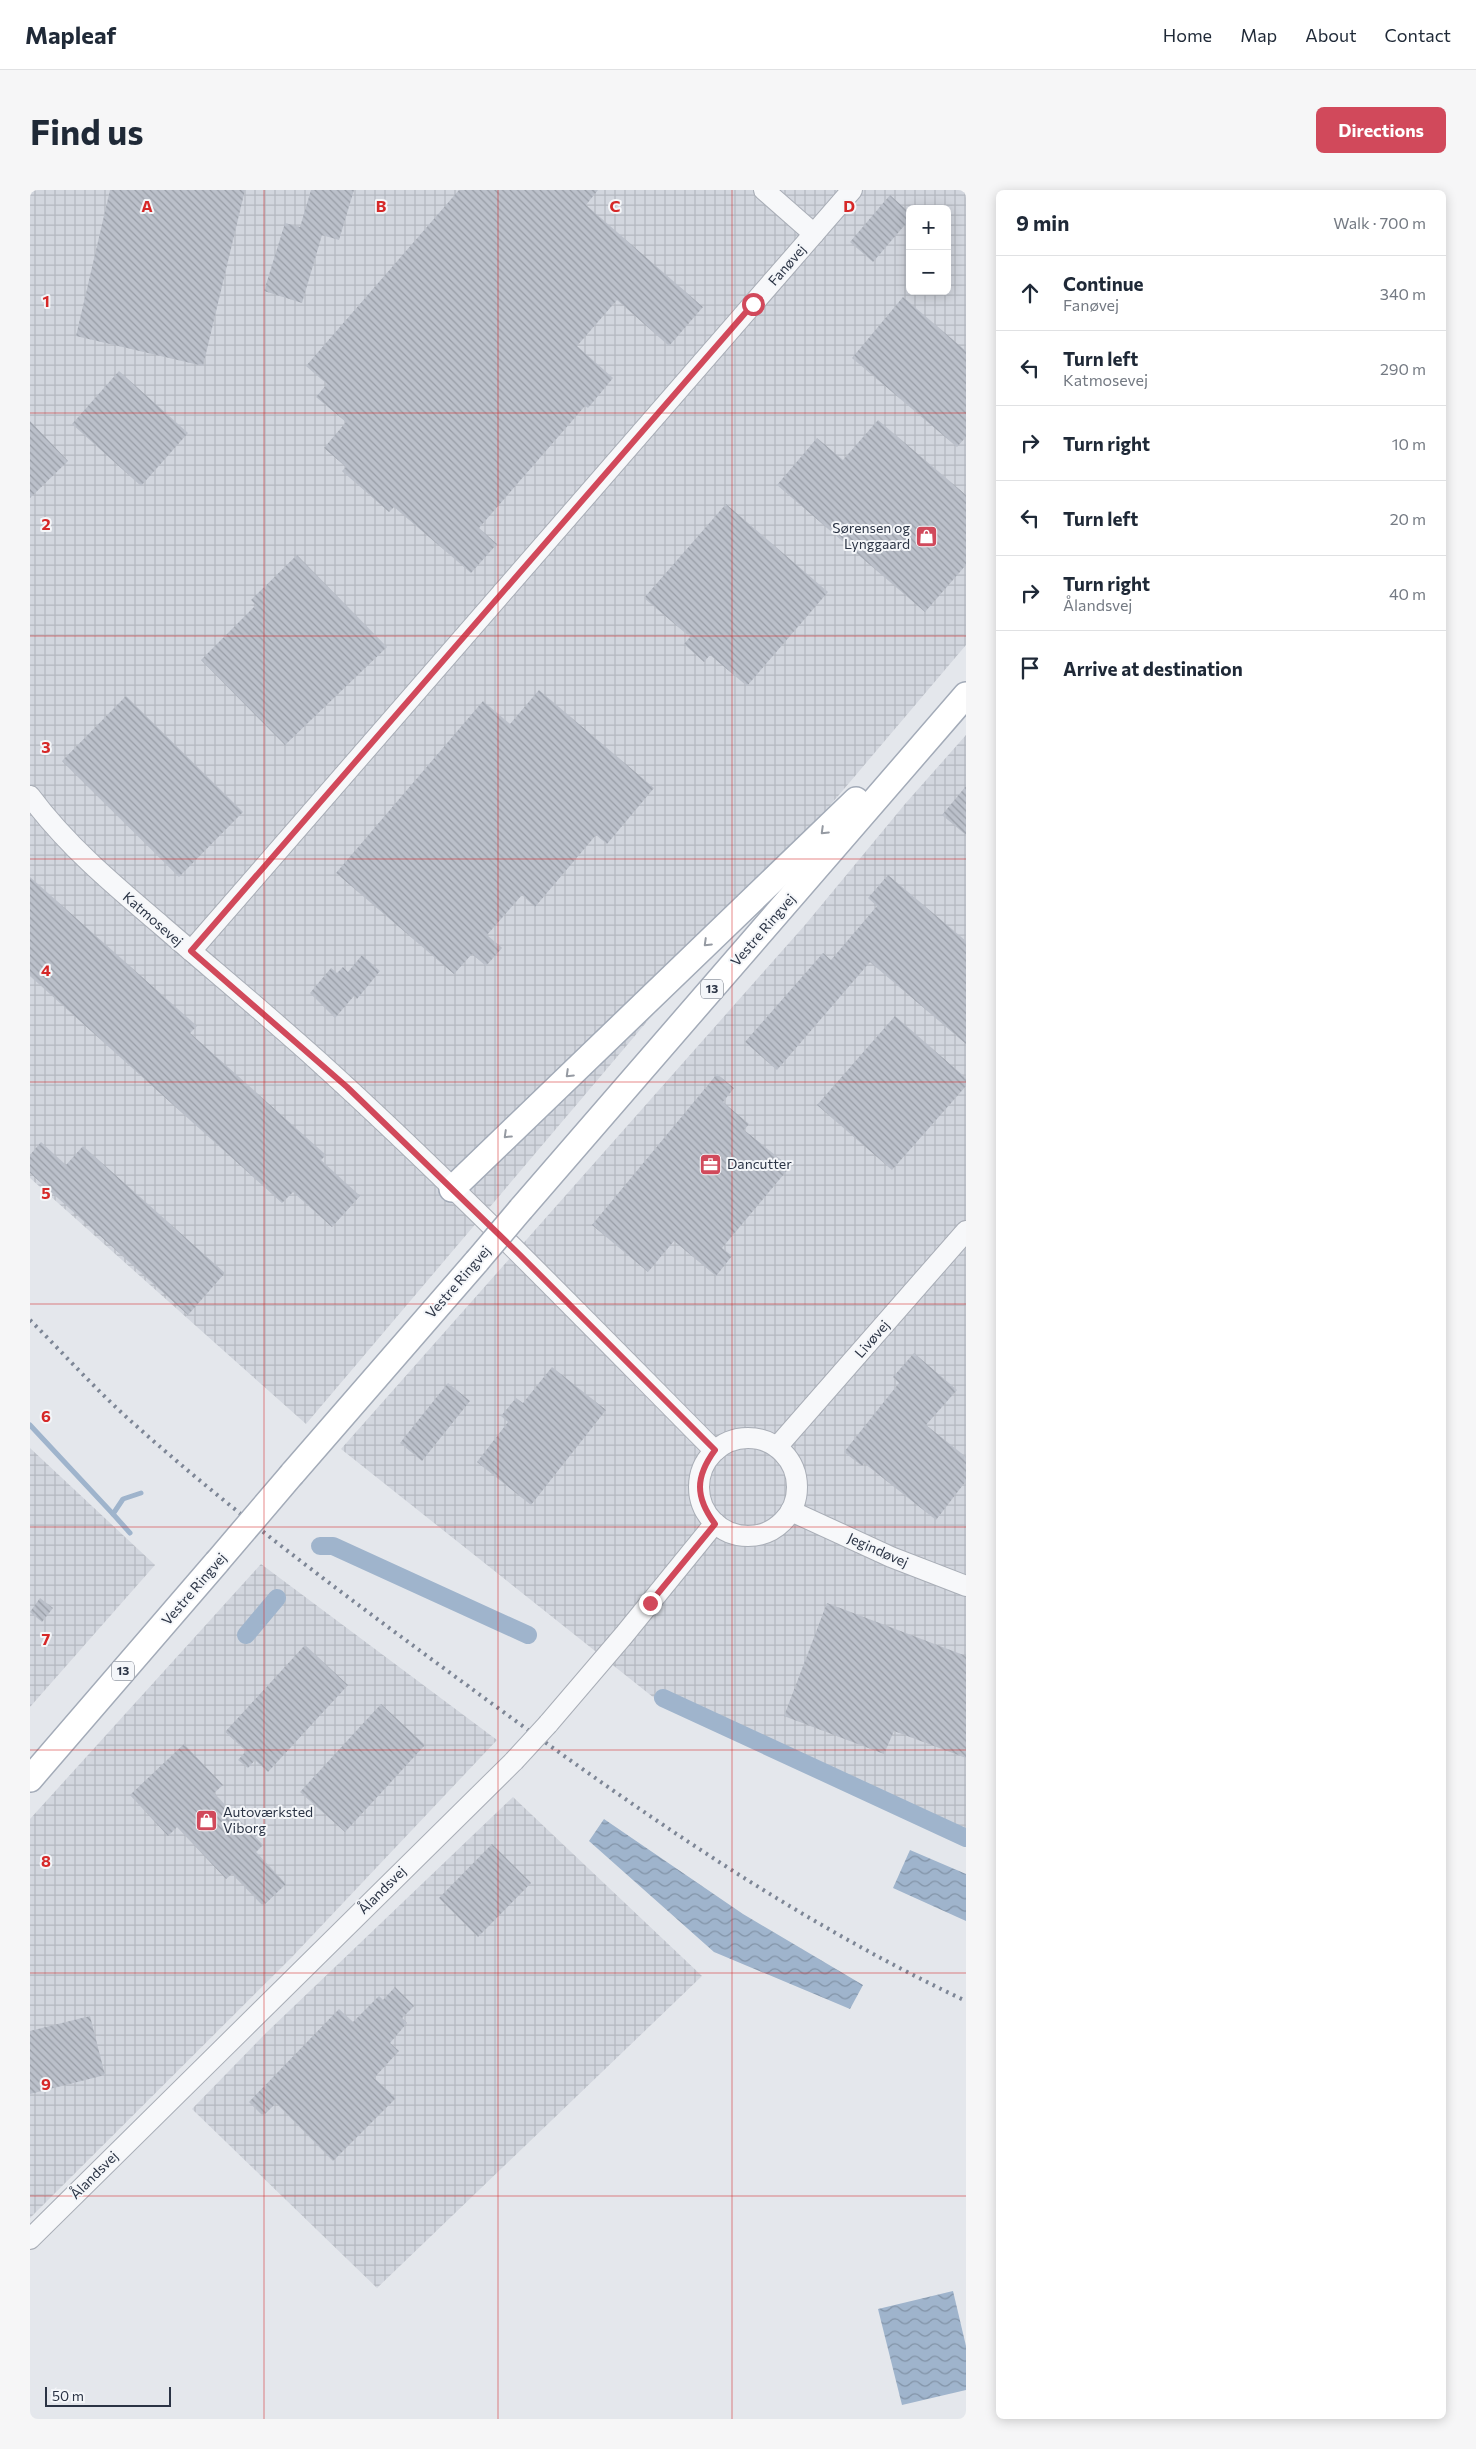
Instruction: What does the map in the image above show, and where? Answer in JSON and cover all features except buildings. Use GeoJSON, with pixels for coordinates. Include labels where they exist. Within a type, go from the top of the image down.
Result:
{"type":"FeatureCollection","features":[{"type":"Feature","properties":{"kind":"main road","name":"Vestre Ringvej"},"geometry":{"type":"LineString","coordinates":[[30,1779],[966,695]]}},
{"type":"Feature","properties":{"kind":"main road"},"geometry":{"type":"LineString","coordinates":[[452,1189],[861,796],[903,768]]}},
{"type":"Feature","properties":{"kind":"street"},"geometry":{"type":"LineString","coordinates":[[764,190],[814,234]]}},
{"type":"Feature","properties":{"kind":"street","name":"Fanøvej"},"geometry":{"type":"LineString","coordinates":[[191,951],[852,190]]}},
{"type":"Feature","properties":{"kind":"street","name":"Katmosevej"},"geometry":{"type":"LineString","coordinates":[[30,796],[42,812],[103,876],[347,1087],[715,1450]]}},
{"type":"Feature","properties":{"kind":"street","name":"Livøvej"},"geometry":{"type":"LineString","coordinates":[[777,1447],[966,1231]]}},
{"type":"Feature","properties":{"kind":"street"},"geometry":{"type":"LineString","coordinates":[[745,1438],[762,1440],[777,1447],[788,1457],[796,1476],[797,1498],[792,1511],[776,1527],[756,1536],[742,1536],[728,1532],[715,1524],[705,1511],[700,1495],[700,1479],[705,1464],[715,1450],[729,1442],[745,1438]]}},
{"type":"Feature","properties":{"kind":"street","name":"Jegindøvej"},"geometry":{"type":"LineString","coordinates":[[792,1511],[891,1557],[966,1586]]}},
{"type":"Feature","properties":{"kind":"street","name":"Ålandsvej"},"geometry":{"type":"LineString","coordinates":[[30,2239],[514,1761],[624,1635],[715,1524]]}},
{"type":"Feature","properties":{"kind":"shaded area"},"geometry":{"type":"Polygon","coordinates":[[[30,190],[966,190],[966,645],[306,1424],[30,1178],[30,190]]]}},
{"type":"Feature","properties":{"kind":"shaded area"},"geometry":{"type":"Polygon","coordinates":[[[966,735],[966,1841],[663,1705],[341,1449],[805,925],[905,804],[966,735]]]}},
{"type":"Feature","properties":{"kind":"shaded area"},"geometry":{"type":"Polygon","coordinates":[[[30,1448],[155,1565],[30,1707],[30,1448]]]}},
{"type":"Feature","properties":{"kind":"shaded area"},"geometry":{"type":"Polygon","coordinates":[[[261,1564],[497,1740],[292,1957],[30,2218],[30,1819],[261,1564]]]}},
{"type":"Feature","properties":{"kind":"shaded area"},"geometry":{"type":"Polygon","coordinates":[[[513,1797],[702,1976],[377,2288],[192,2109],[267,2032],[513,1797]]]}},
{"type":"Feature","properties":{"kind":"water"},"geometry":{"type":"Polygon","coordinates":[[[604,1819],[743,1914],[863,1985],[850,2009],[714,1952],[589,1841],[604,1819]]]}},
{"type":"Feature","properties":{"kind":"water"},"geometry":{"type":"Polygon","coordinates":[[[910,1850],[966,1874],[966,1921],[893,1888],[910,1850]]]}},
{"type":"Feature","properties":{"kind":"water"},"geometry":{"type":"Polygon","coordinates":[[[953,2291],[966,2346],[966,2390],[902,2405],[878,2309],[953,2291]]]}},
{"type":"Feature","properties":{"kind":"waterway"},"geometry":{"type":"LineString","coordinates":[[30,1425],[113,1514]]}},
{"type":"Feature","properties":{"kind":"waterway"},"geometry":{"type":"LineString","coordinates":[[130,1533],[113,1514],[123,1499],[141,1493]]}},
{"type":"Feature","properties":{"kind":"waterway"},"geometry":{"type":"LineString","coordinates":[[320,1546],[333,1546],[528,1635]]}},
{"type":"Feature","properties":{"kind":"waterway"},"geometry":{"type":"LineString","coordinates":[[246,1635],[277,1598]]}},
{"type":"Feature","properties":{"kind":"waterway"},"geometry":{"type":"LineString","coordinates":[[663,1698],[966,1838]]}},
{"type":"Feature","properties":{"kind":"railway"},"geometry":{"type":"LineString","coordinates":[[30,1320],[120,1411],[175,1460],[307,1566],[487,1700],[660,1823],[779,1900],[840,1936],[966,2001]]}},
{"type":"Feature","properties":{"kind":"place","name":"Sørensen og Lynggaard"},"geometry":{"type":"Point","coordinates":[926,536]}},
{"type":"Feature","properties":{"kind":"place","name":"Dancutter"},"geometry":{"type":"Point","coordinates":[711,1164]}},
{"type":"Feature","properties":{"kind":"place","name":"Autoværksted Viborg"},"geometry":{"type":"Point","coordinates":[207,1820]}},
{"type":"Feature","properties":{"kind":"route"},"geometry":{"type":"LineString","coordinates":[[650,1603],[715,1524],[705,1511],[700,1495],[700,1479],[705,1464],[715,1450],[519,1254],[347,1087],[191,951],[753,304]]}}]}
